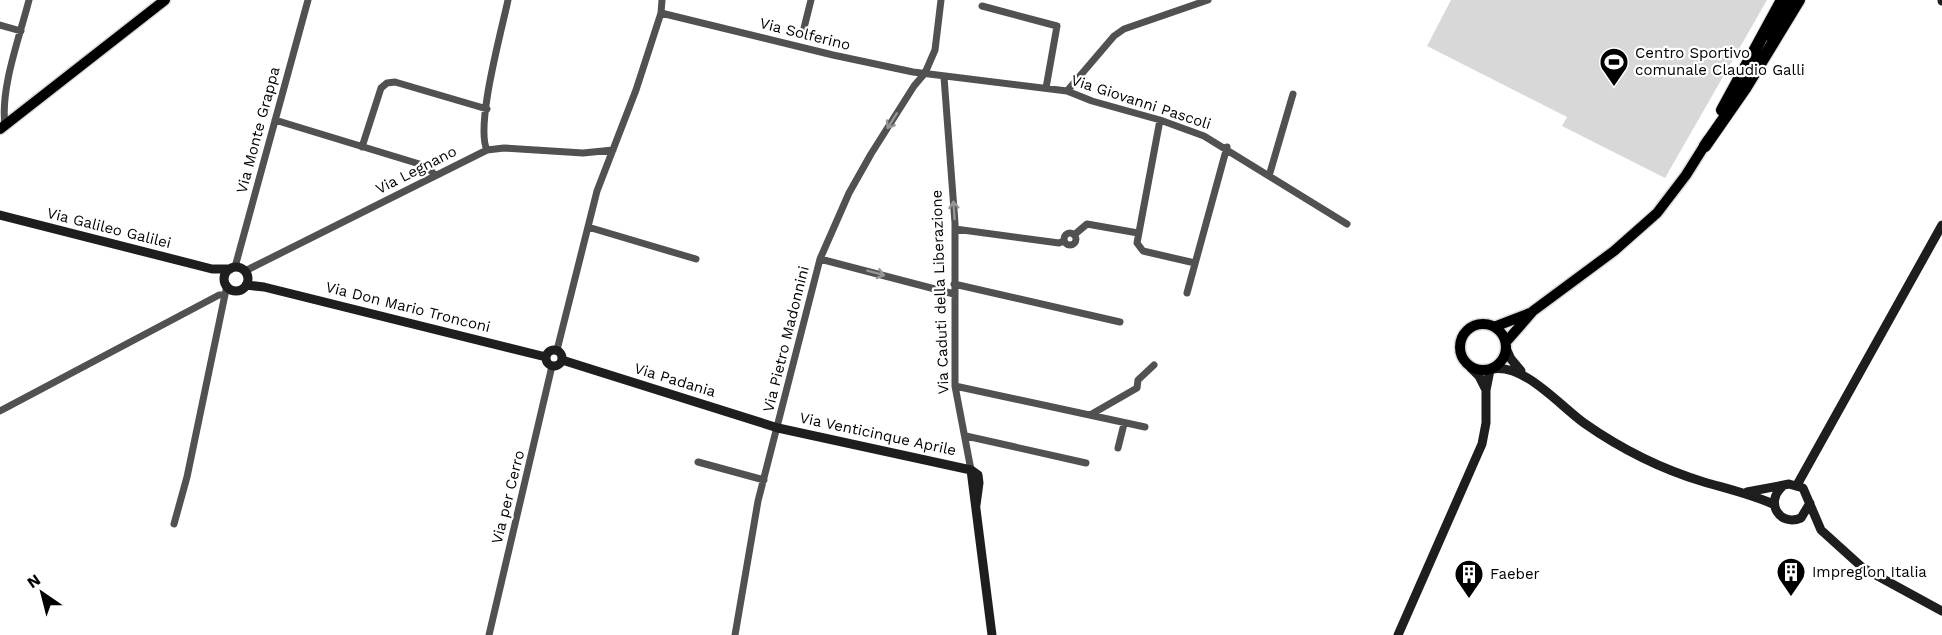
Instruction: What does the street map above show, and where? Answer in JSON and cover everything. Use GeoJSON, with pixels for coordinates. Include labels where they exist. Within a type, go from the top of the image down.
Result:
{"type":"FeatureCollection","features":[{"type":"Feature","properties":{"kind":"highway"},"geometry":{"type":"LineString","coordinates":[[1705,146],[1737,79],[1782,0]]}},
{"type":"Feature","properties":{"kind":"highway"},"geometry":{"type":"LineString","coordinates":[[1705,146],[1746,87],[1799,0]]}},
{"type":"Feature","properties":{"kind":"main road"},"geometry":{"type":"LineString","coordinates":[[3,127],[165,0]]}},
{"type":"Feature","properties":{"kind":"main road"},"geometry":{"type":"LineString","coordinates":[[1533,312],[1494,327],[1477,325],[1463,335],[1460,353],[1471,368],[1491,369],[1504,358],[1506,345],[1533,312],[1641,228],[1671,196],[1705,146],[1790,0]]}},
{"type":"Feature","properties":{"kind":"main road"},"geometry":{"type":"LineString","coordinates":[[1494,327],[1506,345]]}},
{"type":"Feature","properties":{"kind":"street"},"geometry":{"type":"LineString","coordinates":[[3,127],[5,94],[29,0]]}},
{"type":"Feature","properties":{"kind":"street","name":"Via Monte Grappa"},"geometry":{"type":"LineString","coordinates":[[232,268],[308,0]]}},
{"type":"Feature","properties":{"kind":"street"},"geometry":{"type":"LineString","coordinates":[[487,150],[484,138],[487,110],[508,0]]}},
{"type":"Feature","properties":{"kind":"street"},"geometry":{"type":"LineString","coordinates":[[557,350],[597,191],[661,13],[662,0]]}},
{"type":"Feature","properties":{"kind":"street"},"geometry":{"type":"LineString","coordinates":[[804,28],[811,0]]}},
{"type":"Feature","properties":{"kind":"street","name":"Via Pietro Madonnini"},"geometry":{"type":"LineString","coordinates":[[735,635],[764,480],[820,259],[860,174],[914,86],[925,74],[935,50],[941,0]]}},
{"type":"Feature","properties":{"kind":"street"},"geometry":{"type":"LineString","coordinates":[[1067,91],[1114,36],[1124,29],[1208,0]]}},
{"type":"Feature","properties":{"kind":"street","name":"Via Giovanni Pascoli"},"geometry":{"type":"LineString","coordinates":[[982,6],[1057,26],[1046,88]]}},
{"type":"Feature","properties":{"kind":"street","name":"Via Solferino"},"geometry":{"type":"LineString","coordinates":[[661,13],[833,55],[944,77]]}},
{"type":"Feature","properties":{"kind":"street"},"geometry":{"type":"LineString","coordinates":[[0,25],[21,31]]}},
{"type":"Feature","properties":{"kind":"street","name":"Via Giovanni Pascoli"},"geometry":{"type":"LineString","coordinates":[[944,77],[1067,91],[1092,101],[1204,135],[1227,147],[1347,224]]}},
{"type":"Feature","properties":{"kind":"street","name":"Via Caduti della Liberazione"},"geometry":{"type":"LineString","coordinates":[[944,77],[955,229],[955,386],[971,470],[978,475],[980,483],[976,505],[993,635]]}},
{"type":"Feature","properties":{"kind":"street"},"geometry":{"type":"LineString","coordinates":[[362,147],[381,88],[387,83],[395,82],[487,110]]}},
{"type":"Feature","properties":{"kind":"street"},"geometry":{"type":"LineString","coordinates":[[1269,176],[1293,94]]}},
{"type":"Feature","properties":{"kind":"street"},"geometry":{"type":"LineString","coordinates":[[275,120],[426,166],[435,175]]}},
{"type":"Feature","properties":{"kind":"street"},"geometry":{"type":"LineString","coordinates":[[1160,120],[1137,243],[1141,249],[1195,263]]}},
{"type":"Feature","properties":{"kind":"street"},"geometry":{"type":"LineString","coordinates":[[1187,293],[1227,147]]}},
{"type":"Feature","properties":{"kind":"street","name":"Via Legnano"},"geometry":{"type":"LineString","coordinates":[[246,278],[435,175],[487,150],[504,148],[583,153],[613,150]]}},
{"type":"Feature","properties":{"kind":"street","name":"Via Galileo Galilei"},"geometry":{"type":"LineString","coordinates":[[0,215],[212,269],[232,268]]}},
{"type":"Feature","properties":{"kind":"street"},"geometry":{"type":"LineString","coordinates":[[955,229],[1059,243],[1064,241],[1066,234],[1074,235],[1087,224],[1138,233]]}},
{"type":"Feature","properties":{"kind":"street"},"geometry":{"type":"LineString","coordinates":[[1797,485],[1942,225]]}},
{"type":"Feature","properties":{"kind":"street"},"geometry":{"type":"LineString","coordinates":[[588,226],[696,259]]}},
{"type":"Feature","properties":{"kind":"street"},"geometry":{"type":"LineString","coordinates":[[820,259],[954,294]]}},
{"type":"Feature","properties":{"kind":"street"},"geometry":{"type":"LineString","coordinates":[[174,524],[187,477],[225,286],[232,268],[246,278],[236,291],[225,286]]}},
{"type":"Feature","properties":{"kind":"street","name":"Via Galileo Galilei"},"geometry":{"type":"LineString","coordinates":[[212,269],[225,286]]}},
{"type":"Feature","properties":{"kind":"street","name":"Via Don Mario Tronconi"},"geometry":{"type":"LineString","coordinates":[[246,278],[264,287],[546,357]]}},
{"type":"Feature","properties":{"kind":"street"},"geometry":{"type":"LineString","coordinates":[[954,284],[1120,322]]}},
{"type":"Feature","properties":{"kind":"street"},"geometry":{"type":"LineString","coordinates":[[0,411],[219,295],[225,286]]}},
{"type":"Feature","properties":{"kind":"street"},"geometry":{"type":"LineString","coordinates":[[1506,345],[1511,359],[1526,377]]}},
{"type":"Feature","properties":{"kind":"street"},"geometry":{"type":"LineString","coordinates":[[557,350],[561,353],[562,360],[552,366],[547,362],[546,357],[550,351],[557,350]]}},
{"type":"Feature","properties":{"kind":"street","name":"Via Padania"},"geometry":{"type":"LineString","coordinates":[[562,360],[778,428]]}},
{"type":"Feature","properties":{"kind":"street"},"geometry":{"type":"LineString","coordinates":[[1090,415],[1137,388],[1138,380],[1154,365]]}},
{"type":"Feature","properties":{"kind":"street","name":"Via per Cerro"},"geometry":{"type":"LineString","coordinates":[[489,635],[552,366]]}},
{"type":"Feature","properties":{"kind":"street"},"geometry":{"type":"LineString","coordinates":[[1471,368],[1481,379],[1486,390]]}},
{"type":"Feature","properties":{"kind":"street"},"geometry":{"type":"LineString","coordinates":[[1398,635],[1482,444],[1486,423],[1486,390],[1491,369],[1510,368],[1526,377],[1584,423],[1642,458],[1705,482],[1747,492],[1773,504],[1782,518],[1789,520],[1801,518],[1817,525],[1863,568],[1942,611]]}},
{"type":"Feature","properties":{"kind":"street"},"geometry":{"type":"LineString","coordinates":[[955,386],[1145,428]]}},
{"type":"Feature","properties":{"kind":"street"},"geometry":{"type":"LineString","coordinates":[[1118,448],[1124,424]]}},
{"type":"Feature","properties":{"kind":"street","name":"Via Venticinque Aprile"},"geometry":{"type":"LineString","coordinates":[[778,428],[971,470]]}},
{"type":"Feature","properties":{"kind":"street"},"geometry":{"type":"LineString","coordinates":[[966,436],[1086,463]]}},
{"type":"Feature","properties":{"kind":"street"},"geometry":{"type":"LineString","coordinates":[[698,462],[764,480]]}},
{"type":"Feature","properties":{"kind":"street"},"geometry":{"type":"LineString","coordinates":[[1747,492],[1797,485],[1807,493],[1817,525]]}},
{"type":"Feature","properties":{"kind":"street"},"geometry":{"type":"LineString","coordinates":[[1773,504],[1774,498],[1782,487]]}},
{"type":"Feature","properties":{"kind":"street"},"geometry":{"type":"LineString","coordinates":[[1801,518],[1810,503]]}},
{"type":"Feature","properties":{"kind":"shaded area","name":"Centro Sportivo comunale Claudio Galli"},"geometry":{"type":"Polygon","coordinates":[[[1451,0],[1767,0],[1665,178],[1562,126],[1567,117],[1427,46],[1451,0]]]}},
{"type":"Feature","properties":{"kind":"place","name":"Centro Sportivo comunale Claudio Galli"},"geometry":{"type":"Point","coordinates":[1614,88]}},
{"type":"Feature","properties":{"kind":"place","name":"Impreglon Italia"},"geometry":{"type":"Point","coordinates":[1791,598]}},
{"type":"Feature","properties":{"kind":"place","name":"Faeber"},"geometry":{"type":"Point","coordinates":[1469,600]}}]}
